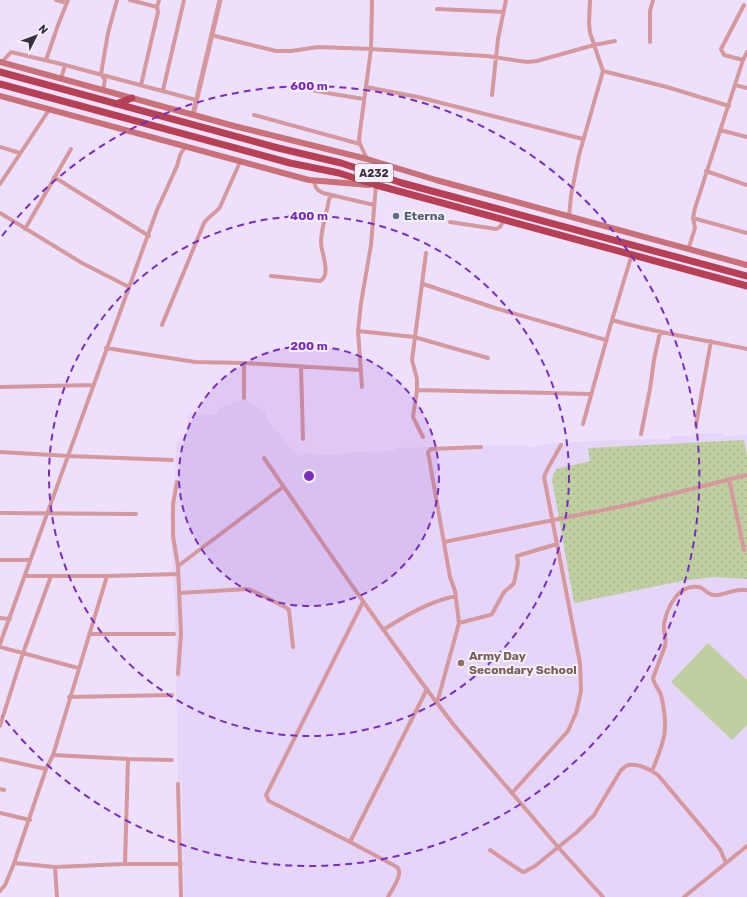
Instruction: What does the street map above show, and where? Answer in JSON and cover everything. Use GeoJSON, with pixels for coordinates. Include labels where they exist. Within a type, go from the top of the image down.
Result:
{"type":"FeatureCollection","features":[{"type":"Feature","properties":{"kind":"highway","name":"A232"},"geometry":{"type":"LineString","coordinates":[[0,72],[278,148],[341,163],[402,183],[747,276]]}},
{"type":"Feature","properties":{"kind":"highway","name":"A232"},"geometry":{"type":"LineString","coordinates":[[0,84],[290,163],[339,173],[376,185],[747,286]]}},
{"type":"Feature","properties":{"kind":"highway"},"geometry":{"type":"LineString","coordinates":[[116,104],[132,98]]}},
{"type":"Feature","properties":{"kind":"main road"},"geometry":{"type":"LineString","coordinates":[[1,62],[193,115],[367,159],[436,180],[747,265]]}},
{"type":"Feature","properties":{"kind":"main road"},"geometry":{"type":"LineString","coordinates":[[0,96],[240,162],[314,180],[376,185]]}},
{"type":"Feature","properties":{"kind":"street"},"geometry":{"type":"LineString","coordinates":[[46,60],[68,2],[56,0]]}},
{"type":"Feature","properties":{"kind":"street"},"geometry":{"type":"LineString","coordinates":[[103,90],[105,80],[101,74],[108,33],[118,0]]}},
{"type":"Feature","properties":{"kind":"street"},"geometry":{"type":"LineString","coordinates":[[130,0],[157,7]]}},
{"type":"Feature","properties":{"kind":"street"},"geometry":{"type":"LineString","coordinates":[[141,85],[158,12],[157,7],[159,0]]}},
{"type":"Feature","properties":{"kind":"street"},"geometry":{"type":"LineString","coordinates":[[163,90],[184,0]]}},
{"type":"Feature","properties":{"kind":"street"},"geometry":{"type":"LineString","coordinates":[[193,115],[220,0]]}},
{"type":"Feature","properties":{"kind":"street"},"geometry":{"type":"LineString","coordinates":[[367,159],[360,144],[364,99],[371,49],[372,0]]}},
{"type":"Feature","properties":{"kind":"street"},"geometry":{"type":"LineString","coordinates":[[492,95],[498,39],[506,0]]}},
{"type":"Feature","properties":{"kind":"street"},"geometry":{"type":"LineString","coordinates":[[569,217],[571,196],[583,139],[603,71],[594,45],[589,23],[590,0]]}},
{"type":"Feature","properties":{"kind":"street"},"geometry":{"type":"LineString","coordinates":[[650,42],[650,11],[652,0]]}},
{"type":"Feature","properties":{"kind":"street"},"geometry":{"type":"LineString","coordinates":[[742,60],[724,55],[721,49],[744,5]]}},
{"type":"Feature","properties":{"kind":"street"},"geometry":{"type":"LineString","coordinates":[[437,10],[504,12]]}},
{"type":"Feature","properties":{"kind":"street"},"geometry":{"type":"LineString","coordinates":[[211,35],[276,51],[291,51],[318,47],[371,49],[496,58],[527,62],[537,61],[594,45],[615,41]]}},
{"type":"Feature","properties":{"kind":"street"},"geometry":{"type":"LineString","coordinates":[[1,62],[11,52],[163,90],[196,100]]}},
{"type":"Feature","properties":{"kind":"street"},"geometry":{"type":"LineString","coordinates":[[688,250],[695,228],[693,218],[706,171],[729,106],[742,60],[747,52]]}},
{"type":"Feature","properties":{"kind":"street"},"geometry":{"type":"LineString","coordinates":[[61,79],[65,65]]}},
{"type":"Feature","properties":{"kind":"street"},"geometry":{"type":"LineString","coordinates":[[603,71],[667,87],[729,106]]}},
{"type":"Feature","properties":{"kind":"street"},"geometry":{"type":"LineString","coordinates":[[735,85],[747,88]]}},
{"type":"Feature","properties":{"kind":"street"},"geometry":{"type":"LineString","coordinates":[[366,87],[418,97],[583,139]]}},
{"type":"Feature","properties":{"kind":"street"},"geometry":{"type":"LineString","coordinates":[[302,88],[364,99]]}},
{"type":"Feature","properties":{"kind":"street"},"geometry":{"type":"LineString","coordinates":[[0,184],[49,110]]}},
{"type":"Feature","properties":{"kind":"street"},"geometry":{"type":"LineString","coordinates":[[254,115],[360,144]]}},
{"type":"Feature","properties":{"kind":"street"},"geometry":{"type":"LineString","coordinates":[[720,130],[747,136]]}},
{"type":"Feature","properties":{"kind":"street"},"geometry":{"type":"LineString","coordinates":[[0,147],[20,153]]}},
{"type":"Feature","properties":{"kind":"street"},"geometry":{"type":"LineString","coordinates":[[78,668],[0,645],[157,210],[177,166],[180,155],[185,147]]}},
{"type":"Feature","properties":{"kind":"street"},"geometry":{"type":"LineString","coordinates":[[25,229],[71,149]]}},
{"type":"Feature","properties":{"kind":"street"},"geometry":{"type":"LineString","coordinates":[[162,325],[204,223],[209,217],[218,211],[240,162]]}},
{"type":"Feature","properties":{"kind":"street"},"geometry":{"type":"LineString","coordinates":[[706,171],[747,185]]}},
{"type":"Feature","properties":{"kind":"street"},"geometry":{"type":"LineString","coordinates":[[54,177],[148,236]]}},
{"type":"Feature","properties":{"kind":"street"},"geometry":{"type":"LineString","coordinates":[[314,180],[315,187],[318,190],[330,195],[374,205]]}},
{"type":"Feature","properties":{"kind":"street"},"geometry":{"type":"LineString","coordinates":[[362,387],[358,331],[361,303],[371,245],[376,185]]}},
{"type":"Feature","properties":{"kind":"street"},"geometry":{"type":"LineString","coordinates":[[271,276],[320,280],[326,276],[321,242],[330,195]]}},
{"type":"Feature","properties":{"kind":"street"},"geometry":{"type":"LineString","coordinates":[[0,213],[82,263],[130,287]]}},
{"type":"Feature","properties":{"kind":"street"},"geometry":{"type":"LineString","coordinates":[[693,218],[747,233]]}},
{"type":"Feature","properties":{"kind":"street"},"geometry":{"type":"LineString","coordinates":[[450,222],[496,229],[500,227],[504,220]]}},
{"type":"Feature","properties":{"kind":"street"},"geometry":{"type":"LineString","coordinates":[[423,438],[413,417],[417,379],[412,360],[426,253]]}},
{"type":"Feature","properties":{"kind":"street"},"geometry":{"type":"LineString","coordinates":[[583,424],[632,254]]}},
{"type":"Feature","properties":{"kind":"street"},"geometry":{"type":"LineString","coordinates":[[423,284],[495,308],[606,340]]}},
{"type":"Feature","properties":{"kind":"street"},"geometry":{"type":"LineString","coordinates":[[612,320],[660,332],[747,349]]}},
{"type":"Feature","properties":{"kind":"street"},"geometry":{"type":"LineString","coordinates":[[358,331],[414,337],[488,358]]}},
{"type":"Feature","properties":{"kind":"street"},"geometry":{"type":"LineString","coordinates":[[641,434],[660,332]]}},
{"type":"Feature","properties":{"kind":"street"},"geometry":{"type":"LineString","coordinates":[[696,425],[711,341]]}},
{"type":"Feature","properties":{"kind":"street"},"geometry":{"type":"LineString","coordinates":[[106,348],[195,362],[244,363],[360,370]]}},
{"type":"Feature","properties":{"kind":"street"},"geometry":{"type":"LineString","coordinates":[[244,363],[244,398]]}},
{"type":"Feature","properties":{"kind":"street"},"geometry":{"type":"LineString","coordinates":[[301,367],[303,439]]}},
{"type":"Feature","properties":{"kind":"street"},"geometry":{"type":"LineString","coordinates":[[0,387],[93,385]]}},
{"type":"Feature","properties":{"kind":"street"},"geometry":{"type":"LineString","coordinates":[[417,390],[591,394]]}},
{"type":"Feature","properties":{"kind":"street"},"geometry":{"type":"LineString","coordinates":[[512,793],[568,731],[576,713],[581,691],[580,663],[544,477],[561,445]]}},
{"type":"Feature","properties":{"kind":"street"},"geometry":{"type":"LineString","coordinates":[[437,703],[459,623],[456,596],[450,576],[428,452],[431,449],[481,447]]}},
{"type":"Feature","properties":{"kind":"street"},"geometry":{"type":"LineString","coordinates":[[0,452],[172,460]]}},
{"type":"Feature","properties":{"kind":"street"},"geometry":{"type":"LineString","coordinates":[[264,458],[383,630],[437,703],[558,847],[603,897]]}},
{"type":"Feature","properties":{"kind":"street"},"geometry":{"type":"LineString","coordinates":[[444,542],[628,505],[747,475]]}},
{"type":"Feature","properties":{"kind":"street"},"geometry":{"type":"LineString","coordinates":[[729,479],[744,550]]}},
{"type":"Feature","properties":{"kind":"street"},"geometry":{"type":"LineString","coordinates":[[177,482],[173,504],[181,634],[178,674]]}},
{"type":"Feature","properties":{"kind":"street"},"geometry":{"type":"LineString","coordinates":[[178,566],[283,487]]}},
{"type":"Feature","properties":{"kind":"street"},"geometry":{"type":"LineString","coordinates":[[0,513],[136,514]]}},
{"type":"Feature","properties":{"kind":"street"},"geometry":{"type":"LineString","coordinates":[[459,623],[492,614],[504,592],[514,583],[518,563],[517,556],[557,544]]}},
{"type":"Feature","properties":{"kind":"street"},"geometry":{"type":"LineString","coordinates":[[0,560],[30,560]]}},
{"type":"Feature","properties":{"kind":"street"},"geometry":{"type":"LineString","coordinates":[[25,576],[178,574]]}},
{"type":"Feature","properties":{"kind":"street"},"geometry":{"type":"LineString","coordinates":[[0,726],[23,653],[51,576]]}},
{"type":"Feature","properties":{"kind":"street"},"geometry":{"type":"LineString","coordinates":[[0,891],[5,886],[30,820],[46,769],[53,755],[69,697],[107,576]]}},
{"type":"Feature","properties":{"kind":"street"},"geometry":{"type":"LineString","coordinates":[[652,771],[664,742],[665,725],[660,694],[653,678],[667,640],[664,632],[664,625],[672,601],[678,595],[691,587],[702,588],[712,595],[719,596],[737,589],[747,590]]}},
{"type":"Feature","properties":{"kind":"street"},"geometry":{"type":"LineString","coordinates":[[179,593],[246,589],[253,591],[289,610],[293,647]]}},
{"type":"Feature","properties":{"kind":"street"},"geometry":{"type":"LineString","coordinates":[[383,630],[401,618],[444,598],[456,596]]}},
{"type":"Feature","properties":{"kind":"street"},"geometry":{"type":"LineString","coordinates":[[364,602],[266,795],[269,801],[350,842],[399,869],[400,874],[388,897]]}},
{"type":"Feature","properties":{"kind":"street"},"geometry":{"type":"LineString","coordinates":[[0,618],[10,619]]}},
{"type":"Feature","properties":{"kind":"street"},"geometry":{"type":"LineString","coordinates":[[89,634],[174,634]]}},
{"type":"Feature","properties":{"kind":"street"},"geometry":{"type":"LineString","coordinates":[[350,842],[427,689]]}},
{"type":"Feature","properties":{"kind":"street"},"geometry":{"type":"LineString","coordinates":[[69,697],[172,695]]}},
{"type":"Feature","properties":{"kind":"street"},"geometry":{"type":"LineString","coordinates":[[53,755],[172,760]]}},
{"type":"Feature","properties":{"kind":"street"},"geometry":{"type":"LineString","coordinates":[[0,759],[46,769]]}},
{"type":"Feature","properties":{"kind":"street"},"geometry":{"type":"LineString","coordinates":[[125,864],[128,759]]}},
{"type":"Feature","properties":{"kind":"street"},"geometry":{"type":"LineString","coordinates":[[490,850],[516,869],[524,872],[535,866],[577,832],[594,816],[621,770],[627,766],[638,765],[658,775],[720,849],[726,864]]}},
{"type":"Feature","properties":{"kind":"street"},"geometry":{"type":"LineString","coordinates":[[178,784],[181,897]]}},
{"type":"Feature","properties":{"kind":"street"},"geometry":{"type":"LineString","coordinates":[[0,813],[30,820]]}},
{"type":"Feature","properties":{"kind":"street"},"geometry":{"type":"LineString","coordinates":[[684,897],[747,846]]}},
{"type":"Feature","properties":{"kind":"street"},"geometry":{"type":"LineString","coordinates":[[14,862],[55,867],[125,864],[181,864]]}},
{"type":"Feature","properties":{"kind":"street"},"geometry":{"type":"LineString","coordinates":[[55,867],[56,897]]}},
{"type":"Feature","properties":{"kind":"shaded area","name":"Army Day Secondary School"},"geometry":{"type":"Polygon","coordinates":[[[242,400],[247,401],[264,411],[270,423],[298,457],[305,453],[329,455],[355,452],[396,451],[396,448],[517,445],[530,447],[544,444],[612,440],[670,439],[670,436],[693,436],[694,433],[723,433],[724,436],[747,435],[747,897],[184,897],[182,783],[178,782],[175,611],[170,514],[175,477],[176,445],[181,437],[185,438],[188,413],[210,415],[217,414],[220,408],[242,400]]]}},
{"type":"Feature","properties":{"kind":"green space"},"geometry":{"type":"Polygon","coordinates":[[[744,440],[747,456],[747,579],[713,577],[682,581],[574,603],[552,479],[556,469],[590,461],[588,448],[744,440]]]}},
{"type":"Feature","properties":{"kind":"green space"},"geometry":{"type":"Polygon","coordinates":[[[708,643],[747,680],[747,725],[732,740],[671,682],[708,643]]]}},
{"type":"Feature","properties":{"kind":"place","name":"Eterna"},"geometry":{"type":"Point","coordinates":[396,216]}},
{"type":"Feature","properties":{"kind":"place","name":"Army Day Secondary School"},"geometry":{"type":"Point","coordinates":[461,663]}}]}
